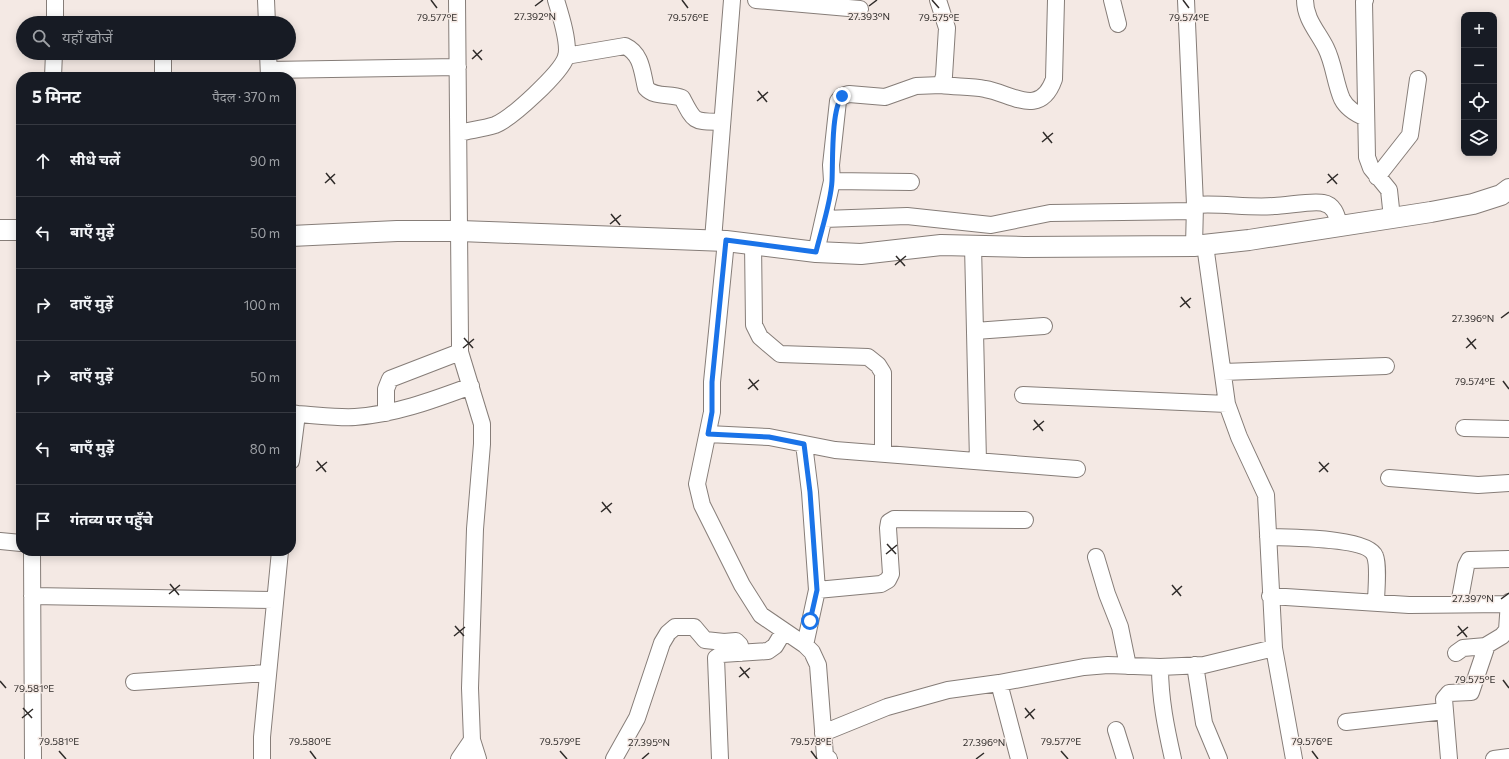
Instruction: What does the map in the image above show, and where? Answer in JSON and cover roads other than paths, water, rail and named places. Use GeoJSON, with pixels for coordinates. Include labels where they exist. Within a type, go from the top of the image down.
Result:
{"type":"FeatureCollection","features":[{"type":"Feature","properties":{"kind":"main road"},"geometry":{"type":"LineString","coordinates":[[296,236],[397,231],[460,231],[720,240],[816,252],[861,254],[918,247],[1199,246],[1340,227],[1473,204],[1506,196]]}},
{"type":"Feature","properties":{"kind":"main road"},"geometry":{"type":"LineString","coordinates":[[0,230],[16,230]]}},
{"type":"Feature","properties":{"kind":"street"},"geometry":{"type":"LineString","coordinates":[[55,0],[55,16]]}},
{"type":"Feature","properties":{"kind":"street"},"geometry":{"type":"LineString","coordinates":[[266,0],[267,16]]}},
{"type":"Feature","properties":{"kind":"street"},"geometry":{"type":"LineString","coordinates":[[457,0],[460,352],[482,424],[482,444],[474,536],[470,688],[472,740],[478,759]]}},
{"type":"Feature","properties":{"kind":"street"},"geometry":{"type":"LineString","coordinates":[[458,132],[495,124],[510,116],[536,93],[562,66],[566,56],[565,37],[556,0]]}},
{"type":"Feature","properties":{"kind":"street"},"geometry":{"type":"LineString","coordinates":[[732,0],[721,122],[720,240],[712,382],[712,412],[697,484],[702,505],[742,585],[761,615],[805,645],[812,652],[818,665],[826,758]]}},
{"type":"Feature","properties":{"kind":"street"},"geometry":{"type":"LineString","coordinates":[[756,0],[860,9]]}},
{"type":"Feature","properties":{"kind":"street"},"geometry":{"type":"LineString","coordinates":[[938,0],[947,28],[944,76],[941,86]]}},
{"type":"Feature","properties":{"kind":"street"},"geometry":{"type":"LineString","coordinates":[[816,252],[832,181],[831,165],[837,107],[842,96],[849,94],[885,97],[916,86],[941,86],[985,89],[1012,99],[1030,102],[1050,91],[1054,79],[1056,0]]}},
{"type":"Feature","properties":{"kind":"street"},"geometry":{"type":"LineString","coordinates":[[1112,0],[1118,24]]}},
{"type":"Feature","properties":{"kind":"street"},"geometry":{"type":"LineString","coordinates":[[1186,0],[1195,208],[1199,246],[1223,372],[1227,404],[1239,437],[1266,495],[1270,596],[1274,648],[1294,759]]}},
{"type":"Feature","properties":{"kind":"street"},"geometry":{"type":"LineString","coordinates":[[1305,0],[1310,23],[1326,47],[1330,57],[1342,99],[1355,113],[1366,118]]}},
{"type":"Feature","properties":{"kind":"street"},"geometry":{"type":"LineString","coordinates":[[1365,0],[1367,157],[1370,168],[1389,190],[1392,218]]}},
{"type":"Feature","properties":{"kind":"street"},"geometry":{"type":"LineString","coordinates":[[566,56],[625,46],[630,49],[640,61],[648,91],[653,94],[670,95],[682,98],[692,117],[697,121],[721,122]]}},
{"type":"Feature","properties":{"kind":"street"},"geometry":{"type":"LineString","coordinates":[[53,72],[54,60]]}},
{"type":"Feature","properties":{"kind":"street"},"geometry":{"type":"LineString","coordinates":[[163,60],[163,72]]}},
{"type":"Feature","properties":{"kind":"street"},"geometry":{"type":"LineString","coordinates":[[268,60],[269,72]]}},
{"type":"Feature","properties":{"kind":"street"},"geometry":{"type":"LineString","coordinates":[[296,73],[458,67]]}},
{"type":"Feature","properties":{"kind":"street"},"geometry":{"type":"LineString","coordinates":[[1377,177],[1410,135],[1418,79]]}},
{"type":"Feature","properties":{"kind":"street"},"geometry":{"type":"LineString","coordinates":[[832,181],[911,182]]}},
{"type":"Feature","properties":{"kind":"street"},"geometry":{"type":"LineString","coordinates":[[824,219],[908,216],[992,225],[1050,213],[1273,206],[1323,202],[1331,206],[1336,212],[1340,227]]}},
{"type":"Feature","properties":{"kind":"street"},"geometry":{"type":"LineString","coordinates":[[753,243],[754,325],[760,337],[780,354],[868,357],[878,365],[884,373],[883,454]]}},
{"type":"Feature","properties":{"kind":"street"},"geometry":{"type":"LineString","coordinates":[[973,246],[978,461]]}},
{"type":"Feature","properties":{"kind":"street"},"geometry":{"type":"LineString","coordinates":[[975,331],[1044,326]]}},
{"type":"Feature","properties":{"kind":"street"},"geometry":{"type":"LineString","coordinates":[[386,413],[386,389],[390,379],[396,375],[460,352]]}},
{"type":"Feature","properties":{"kind":"street"},"geometry":{"type":"LineString","coordinates":[[1223,372],[1386,366]]}},
{"type":"Feature","properties":{"kind":"street"},"geometry":{"type":"LineString","coordinates":[[296,414],[354,417],[386,413],[419,405],[471,386]]}},
{"type":"Feature","properties":{"kind":"street"},"geometry":{"type":"LineString","coordinates":[[1024,395],[1227,404]]}},
{"type":"Feature","properties":{"kind":"street"},"geometry":{"type":"LineString","coordinates":[[1464,428],[1509,429]]}},
{"type":"Feature","properties":{"kind":"street"},"geometry":{"type":"LineString","coordinates":[[708,434],[769,437],[835,450],[1076,469]]}},
{"type":"Feature","properties":{"kind":"street"},"geometry":{"type":"LineString","coordinates":[[804,444],[810,492],[817,590],[805,645]]}},
{"type":"Feature","properties":{"kind":"street"},"geometry":{"type":"LineString","coordinates":[[1389,478],[1478,485],[1509,483]]}},
{"type":"Feature","properties":{"kind":"street"},"geometry":{"type":"LineString","coordinates":[[817,590],[881,584],[888,580],[891,574],[888,528],[889,522],[894,519],[1025,520]]}},
{"type":"Feature","properties":{"kind":"street"},"geometry":{"type":"LineString","coordinates":[[1268,537],[1336,540],[1369,549],[1376,558],[1376,603]]}},
{"type":"Feature","properties":{"kind":"street"},"geometry":{"type":"LineString","coordinates":[[0,541],[16,543]]}},
{"type":"Feature","properties":{"kind":"street"},"geometry":{"type":"LineString","coordinates":[[32,556],[33,759]]}},
{"type":"Feature","properties":{"kind":"street"},"geometry":{"type":"LineString","coordinates":[[262,759],[262,737],[267,672],[279,556]]}},
{"type":"Feature","properties":{"kind":"street"},"geometry":{"type":"LineString","coordinates":[[1096,557],[1107,594],[1120,627],[1128,666]]}},
{"type":"Feature","properties":{"kind":"street"},"geometry":{"type":"LineString","coordinates":[[1459,604],[1466,566],[1469,560],[1509,559]]}},
{"type":"Feature","properties":{"kind":"street"},"geometry":{"type":"LineString","coordinates":[[32,596],[274,600]]}},
{"type":"Feature","properties":{"kind":"street"},"geometry":{"type":"LineString","coordinates":[[1270,596],[1409,605],[1509,603],[1507,630],[1502,636],[1486,646],[1463,648],[1456,653]]}},
{"type":"Feature","properties":{"kind":"street"},"geometry":{"type":"LineString","coordinates":[[614,759],[637,718],[662,643],[671,629],[675,627],[694,627],[705,640],[724,642],[736,641],[740,645],[741,653]]}},
{"type":"Feature","properties":{"kind":"street"},"geometry":{"type":"LineString","coordinates":[[720,759],[715,661],[718,655],[768,651],[775,646],[784,631]]}},
{"type":"Feature","properties":{"kind":"street"},"geometry":{"type":"LineString","coordinates":[[1449,759],[1445,711],[1446,696],[1449,693],[1471,692],[1474,688],[1486,646]]}},
{"type":"Feature","properties":{"kind":"street"},"geometry":{"type":"LineString","coordinates":[[823,733],[887,707],[948,690],[999,683],[1084,667],[1128,666],[1160,668],[1195,665],[1274,648]]}},
{"type":"Feature","properties":{"kind":"street"},"geometry":{"type":"LineString","coordinates":[[1195,665],[1204,723],[1219,759]]}},
{"type":"Feature","properties":{"kind":"street"},"geometry":{"type":"LineString","coordinates":[[1160,668],[1161,703],[1173,759]]}},
{"type":"Feature","properties":{"kind":"street"},"geometry":{"type":"LineString","coordinates":[[134,682],[267,672]]}},
{"type":"Feature","properties":{"kind":"street"},"geometry":{"type":"LineString","coordinates":[[999,683],[1019,759]]}},
{"type":"Feature","properties":{"kind":"street"},"geometry":{"type":"LineString","coordinates":[[1346,722],[1445,711]]}},
{"type":"Feature","properties":{"kind":"street"},"geometry":{"type":"LineString","coordinates":[[1116,730],[1125,759]]}},
{"type":"Feature","properties":{"kind":"street"},"geometry":{"type":"LineString","coordinates":[[459,759],[472,740]]}},
{"type":"Feature","properties":{"kind":"street"},"geometry":{"type":"LineString","coordinates":[[1494,759],[1509,757]]}}]}
